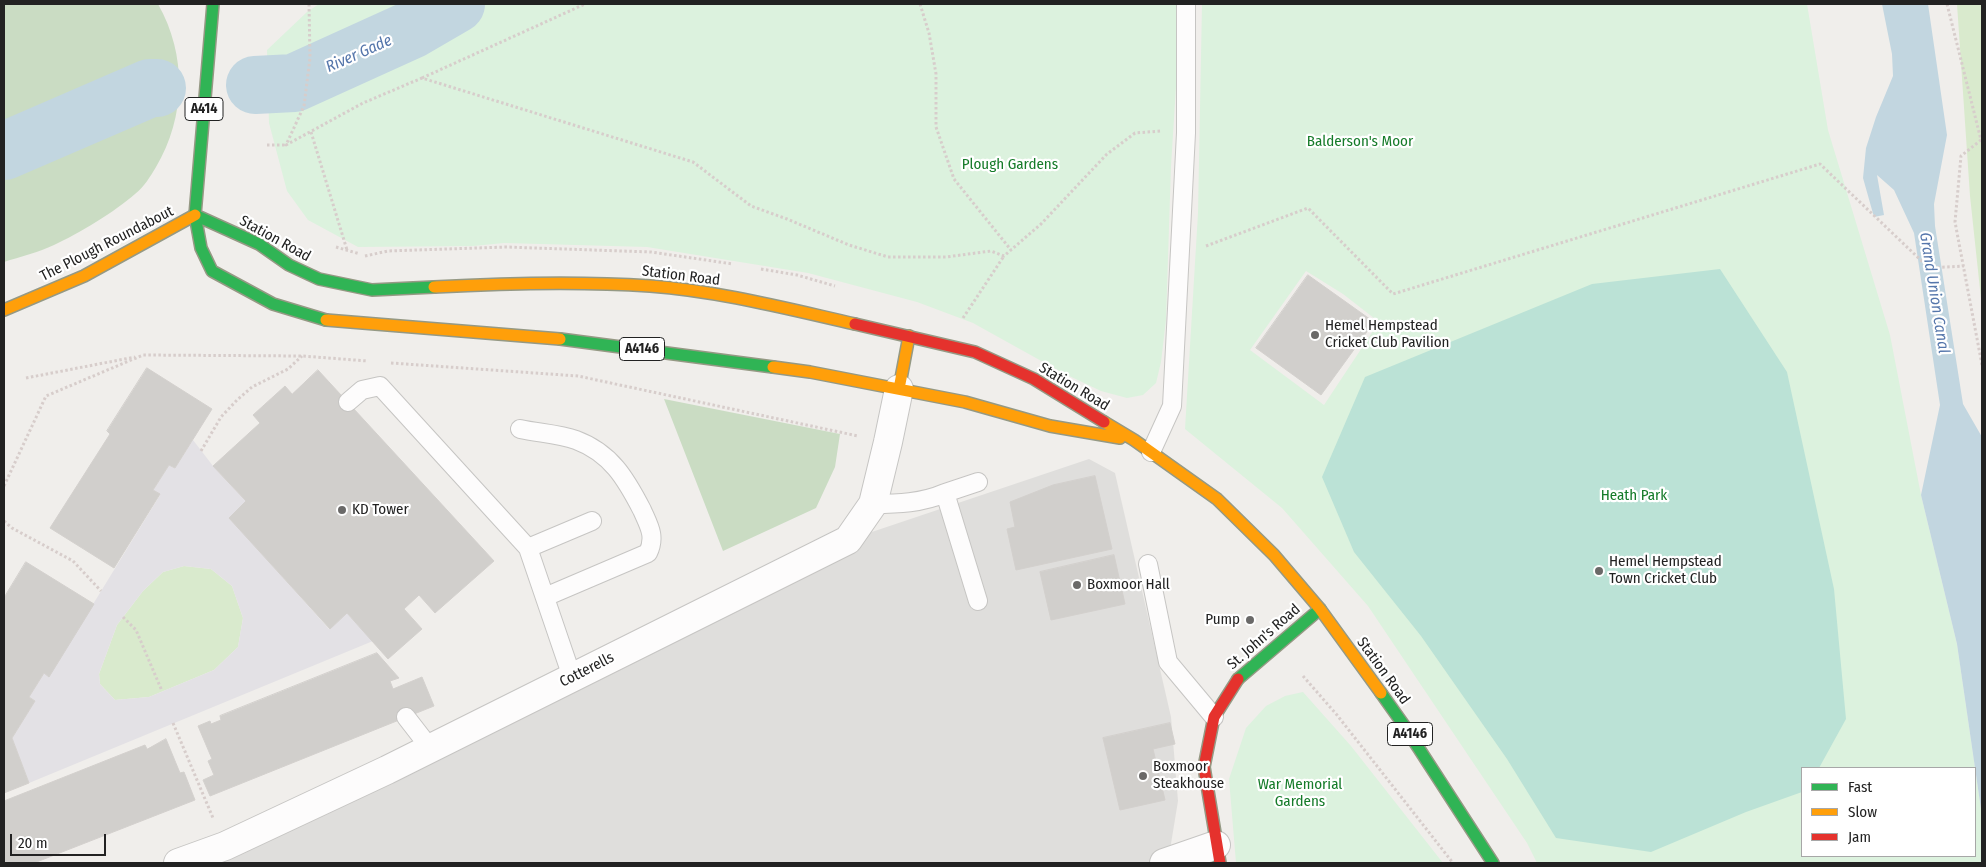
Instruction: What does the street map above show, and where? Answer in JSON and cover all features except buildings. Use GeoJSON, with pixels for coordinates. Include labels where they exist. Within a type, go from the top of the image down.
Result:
{"type":"FeatureCollection","features":[{"type":"Feature","properties":{"kind":"main road","name":"The Plough Roundabout"},"geometry":{"type":"LineString","coordinates":[[4,310],[84,276],[195,215],[213,4]]}},
{"type":"Feature","properties":{"kind":"main road","name":"Station Road"},"geometry":{"type":"LineString","coordinates":[[195,215],[259,244],[289,265],[319,279],[372,290],[532,282],[651,286],[748,300],[909,336],[974,352],[1034,379],[1134,440],[1217,499],[1274,555],[1320,609],[1403,724],[1493,863]]}},
{"type":"Feature","properties":{"kind":"main road","name":"Station Road"},"geometry":{"type":"LineString","coordinates":[[195,215],[201,248],[212,270],[273,304],[328,320],[588,341],[810,372],[965,402],[1050,426],[1134,440]]}},
{"type":"Feature","properties":{"kind":"main road"},"geometry":{"type":"LineString","coordinates":[[899,388],[909,336]]}},
{"type":"Feature","properties":{"kind":"main road","name":"St. John's Road"},"geometry":{"type":"LineString","coordinates":[[1218,854],[1204,767],[1214,717],[1235,681],[1320,609]]}},
{"type":"Feature","properties":{"kind":"street","name":"Cotterells"},"geometry":{"type":"LineString","coordinates":[[178,863],[225,846],[430,748],[848,540],[873,504],[899,388]]}},
{"type":"Feature","properties":{"kind":"street"},"geometry":{"type":"LineString","coordinates":[[1164,863],[1218,854]]}},
{"type":"Feature","properties":{"kind":"lane"},"geometry":{"type":"LineString","coordinates":[[1151,452],[1172,406],[1186,133],[1186,4]]}},
{"type":"Feature","properties":{"kind":"lane"},"geometry":{"type":"LineString","coordinates":[[348,402],[362,390],[380,386],[528,548],[572,677]]}},
{"type":"Feature","properties":{"kind":"lane"},"geometry":{"type":"LineString","coordinates":[[520,430],[576,440],[609,458],[628,483],[652,532],[652,544],[648,553],[545,597]]}},
{"type":"Feature","properties":{"kind":"lane"},"geometry":{"type":"LineString","coordinates":[[873,504],[903,504],[934,497],[978,482]]}},
{"type":"Feature","properties":{"kind":"lane"},"geometry":{"type":"LineString","coordinates":[[945,493],[978,601]]}},
{"type":"Feature","properties":{"kind":"lane"},"geometry":{"type":"LineString","coordinates":[[528,548],[592,521]]}},
{"type":"Feature","properties":{"kind":"lane"},"geometry":{"type":"LineString","coordinates":[[1148,564],[1168,662],[1214,717]]}},
{"type":"Feature","properties":{"kind":"lane"},"geometry":{"type":"LineString","coordinates":[[406,717],[430,748]]}},
{"type":"Feature","properties":{"kind":"path"},"geometry":{"type":"LineString","coordinates":[[286,145],[304,106],[310,58],[310,4]]}},
{"type":"Feature","properties":{"kind":"path"},"geometry":{"type":"LineString","coordinates":[[267,145],[286,145],[364,103],[585,4]]}},
{"type":"Feature","properties":{"kind":"path"},"geometry":{"type":"LineString","coordinates":[[920,4],[929,33],[936,74],[936,127],[954,180],[1010,250]]}},
{"type":"Feature","properties":{"kind":"path"},"geometry":{"type":"LineString","coordinates":[[1947,4],[1981,140],[1961,156],[1955,222],[1982,365]]}},
{"type":"Feature","properties":{"kind":"path"},"geometry":{"type":"LineString","coordinates":[[422,78],[693,162],[751,206],[849,245],[888,257],[946,257],[991,251],[1004,256]]}},
{"type":"Feature","properties":{"kind":"path"},"geometry":{"type":"LineString","coordinates":[[958,325],[1004,256],[1041,224],[1107,154],[1135,133],[1158,131],[1186,133]]}},
{"type":"Feature","properties":{"kind":"path"},"geometry":{"type":"LineString","coordinates":[[311,132],[348,250]]}},
{"type":"Feature","properties":{"kind":"path"},"geometry":{"type":"LineString","coordinates":[[1180,256],[1308,208],[1393,294],[1820,164],[1929,268],[1964,266]]}},
{"type":"Feature","properties":{"kind":"path"},"geometry":{"type":"LineString","coordinates":[[4,486],[46,396],[143,355]]}},
{"type":"Feature","properties":{"kind":"path"},"geometry":{"type":"LineString","coordinates":[[26,378],[143,355],[302,356],[371,361]]}},
{"type":"Feature","properties":{"kind":"path"},"geometry":{"type":"LineString","coordinates":[[201,451],[221,417],[237,400],[258,384],[288,369],[302,356]]}},
{"type":"Feature","properties":{"kind":"path"},"geometry":{"type":"LineString","coordinates":[[381,362],[578,376],[888,442]]}},
{"type":"Feature","properties":{"kind":"path"},"geometry":{"type":"LineString","coordinates":[[4,521],[12,528],[73,561],[101,591]]}},
{"type":"Feature","properties":{"kind":"path"},"geometry":{"type":"LineString","coordinates":[[123,617],[136,630],[162,691]]}},
{"type":"Feature","properties":{"kind":"path"},"geometry":{"type":"LineString","coordinates":[[1302,676],[1337,716],[1453,863]]}},
{"type":"Feature","properties":{"kind":"path"},"geometry":{"type":"LineString","coordinates":[[174,723],[225,846]]}},
{"type":"Feature","properties":{"kind":"shaded area"},"geometry":{"type":"Polygon","coordinates":[[[193,440],[213,466],[246,501],[230,518],[329,629],[347,613],[373,641],[29,783],[12,738],[35,701],[29,697],[44,673],[49,676],[160,495],[153,490],[169,465],[175,468],[193,440]],[[184,566],[163,572],[143,591],[117,625],[99,674],[100,684],[115,700],[149,697],[214,670],[238,647],[243,618],[232,586],[211,569],[184,566]]]}},
{"type":"Feature","properties":{"kind":"shaded area"},"geometry":{"type":"Polygon","coordinates":[[[1089,459],[1115,473],[1171,717],[1178,801],[1168,862],[176,863],[848,540],[1089,459]]]}},
{"type":"Feature","properties":{"kind":"green space"},"geometry":{"type":"Polygon","coordinates":[[[4,4],[158,4],[174,44],[179,86],[173,128],[166,148],[147,182],[118,208],[74,235],[42,250],[4,262],[4,4]]]}},
{"type":"Feature","properties":{"kind":"green space","name":"Plough Gardens"},"geometry":{"type":"Polygon","coordinates":[[[319,4],[1177,4],[1178,55],[1171,166],[1166,320],[1161,362],[1156,383],[1143,395],[1127,398],[1101,391],[1063,373],[973,323],[917,302],[808,273],[647,247],[504,243],[473,246],[358,247],[308,220],[287,191],[269,123],[267,50],[307,12],[319,4]]]}},
{"type":"Feature","properties":{"kind":"green space","name":"Heath Park"},"geometry":{"type":"Polygon","coordinates":[[[1202,4],[1807,4],[1828,130],[1890,335],[1921,495],[1957,644],[1975,767],[1801,767],[1801,857],[1976,857],[1976,775],[1982,816],[1982,863],[1537,863],[1527,843],[1368,606],[1282,508],[1185,429],[1198,213],[1202,4]],[[1306,271],[1250,350],[1324,405],[1379,322],[1343,294],[1306,271]]]}},
{"type":"Feature","properties":{"kind":"green space"},"geometry":{"type":"Polygon","coordinates":[[[1957,4],[1982,4],[1982,308],[1970,196],[1957,4]]]}},
{"type":"Feature","properties":{"kind":"green space","name":"Hemel Hempstead Town Cricket Club"},"geometry":{"type":"Polygon","coordinates":[[[1720,269],[1787,372],[1834,589],[1846,719],[1820,767],[1801,767],[1801,792],[1746,812],[1651,852],[1556,838],[1507,759],[1421,636],[1354,552],[1322,477],[1365,377],[1592,284],[1720,269]]]}},
{"type":"Feature","properties":{"kind":"green space"},"geometry":{"type":"Polygon","coordinates":[[[664,399],[840,434],[835,467],[816,508],[723,551],[664,399]]]}},
{"type":"Feature","properties":{"kind":"green space"},"geometry":{"type":"Polygon","coordinates":[[[184,566],[211,569],[232,586],[243,618],[238,647],[214,670],[149,697],[115,700],[100,684],[99,674],[117,625],[143,591],[163,572],[184,566]]]}},
{"type":"Feature","properties":{"kind":"green space","name":"War Memorial Gardens"},"geometry":{"type":"Polygon","coordinates":[[[1303,692],[1351,746],[1443,863],[1236,863],[1229,779],[1246,728],[1266,706],[1285,696],[1303,692]]]}},
{"type":"Feature","properties":{"kind":"water","name":"Grand Union Canal"},"geometry":{"type":"Polygon","coordinates":[[[1882,4],[1928,4],[1947,135],[1934,204],[1935,226],[1963,404],[1982,437],[1982,816],[1957,644],[1921,495],[1940,405],[1914,233],[1894,190],[1877,175],[1884,215],[1874,217],[1863,178],[1866,148],[1876,117],[1893,76],[1892,54],[1882,4]]]}},
{"type":"Feature","properties":{"kind":"waterway","name":"River Gade"},"geometry":{"type":"LineString","coordinates":[[255,85],[294,83],[413,29],[456,4]]}},
{"type":"Feature","properties":{"kind":"waterway","name":"River Gade"},"geometry":{"type":"LineString","coordinates":[[4,151],[150,88],[157,88]]}},
{"type":"Feature","properties":{"kind":"traffic: fast"},"geometry":{"type":"LineString","coordinates":[[213,4],[195,215],[201,248],[212,271],[273,304],[326,320]]}},
{"type":"Feature","properties":{"kind":"traffic: fast"},"geometry":{"type":"LineString","coordinates":[[195,215],[259,244],[289,265],[319,279],[372,290],[434,287]]}},
{"type":"Feature","properties":{"kind":"traffic: fast"},"geometry":{"type":"LineString","coordinates":[[560,339],[773,367]]}},
{"type":"Feature","properties":{"kind":"traffic: fast"},"geometry":{"type":"LineString","coordinates":[[1238,679],[1320,609]]}},
{"type":"Feature","properties":{"kind":"traffic: fast"},"geometry":{"type":"LineString","coordinates":[[1381,693],[1493,863]]}},
{"type":"Feature","properties":{"kind":"traffic: slow"},"geometry":{"type":"LineString","coordinates":[[4,310],[84,276],[195,215]]}},
{"type":"Feature","properties":{"kind":"traffic: slow"},"geometry":{"type":"LineString","coordinates":[[434,287],[488,284],[596,283],[676,288],[728,296],[855,324]]}},
{"type":"Feature","properties":{"kind":"traffic: slow"},"geometry":{"type":"LineString","coordinates":[[326,320],[560,339]]}},
{"type":"Feature","properties":{"kind":"traffic: slow"},"geometry":{"type":"LineString","coordinates":[[899,389],[909,336]]}},
{"type":"Feature","properties":{"kind":"traffic: slow"},"geometry":{"type":"LineString","coordinates":[[773,367],[810,372],[965,402],[1050,426],[1120,438]]}},
{"type":"Feature","properties":{"kind":"traffic: slow"},"geometry":{"type":"LineString","coordinates":[[1104,422],[1134,440],[1217,499],[1274,555],[1320,609],[1381,693]]}},
{"type":"Feature","properties":{"kind":"traffic: jam"},"geometry":{"type":"LineString","coordinates":[[855,324],[975,352],[1034,379],[1104,422]]}},
{"type":"Feature","properties":{"kind":"traffic: jam"},"geometry":{"type":"LineString","coordinates":[[1220,863],[1204,767],[1214,717],[1238,679]]}},
{"type":"Feature","properties":{"kind":"place","name":"Hemel Hempstead Cricket Club Pavilion"},"geometry":{"type":"Point","coordinates":[1315,335]}},
{"type":"Feature","properties":{"kind":"place","name":"KD Tower"},"geometry":{"type":"Point","coordinates":[342,510]}},
{"type":"Feature","properties":{"kind":"place","name":"Hemel Hempstead Town Cricket Club"},"geometry":{"type":"Point","coordinates":[1599,571]}},
{"type":"Feature","properties":{"kind":"place","name":"Boxmoor Hall"},"geometry":{"type":"Point","coordinates":[1077,585]}},
{"type":"Feature","properties":{"kind":"place","name":"Pump"},"geometry":{"type":"Point","coordinates":[1250,620]}},
{"type":"Feature","properties":{"kind":"place","name":"Boxmoor Steakhouse"},"geometry":{"type":"Point","coordinates":[1143,776]}},
{"type":"Feature","properties":{"kind":"park label","name":"Balderson's Moor"},"geometry":{"type":"Point","coordinates":[1360,142]}}]}
